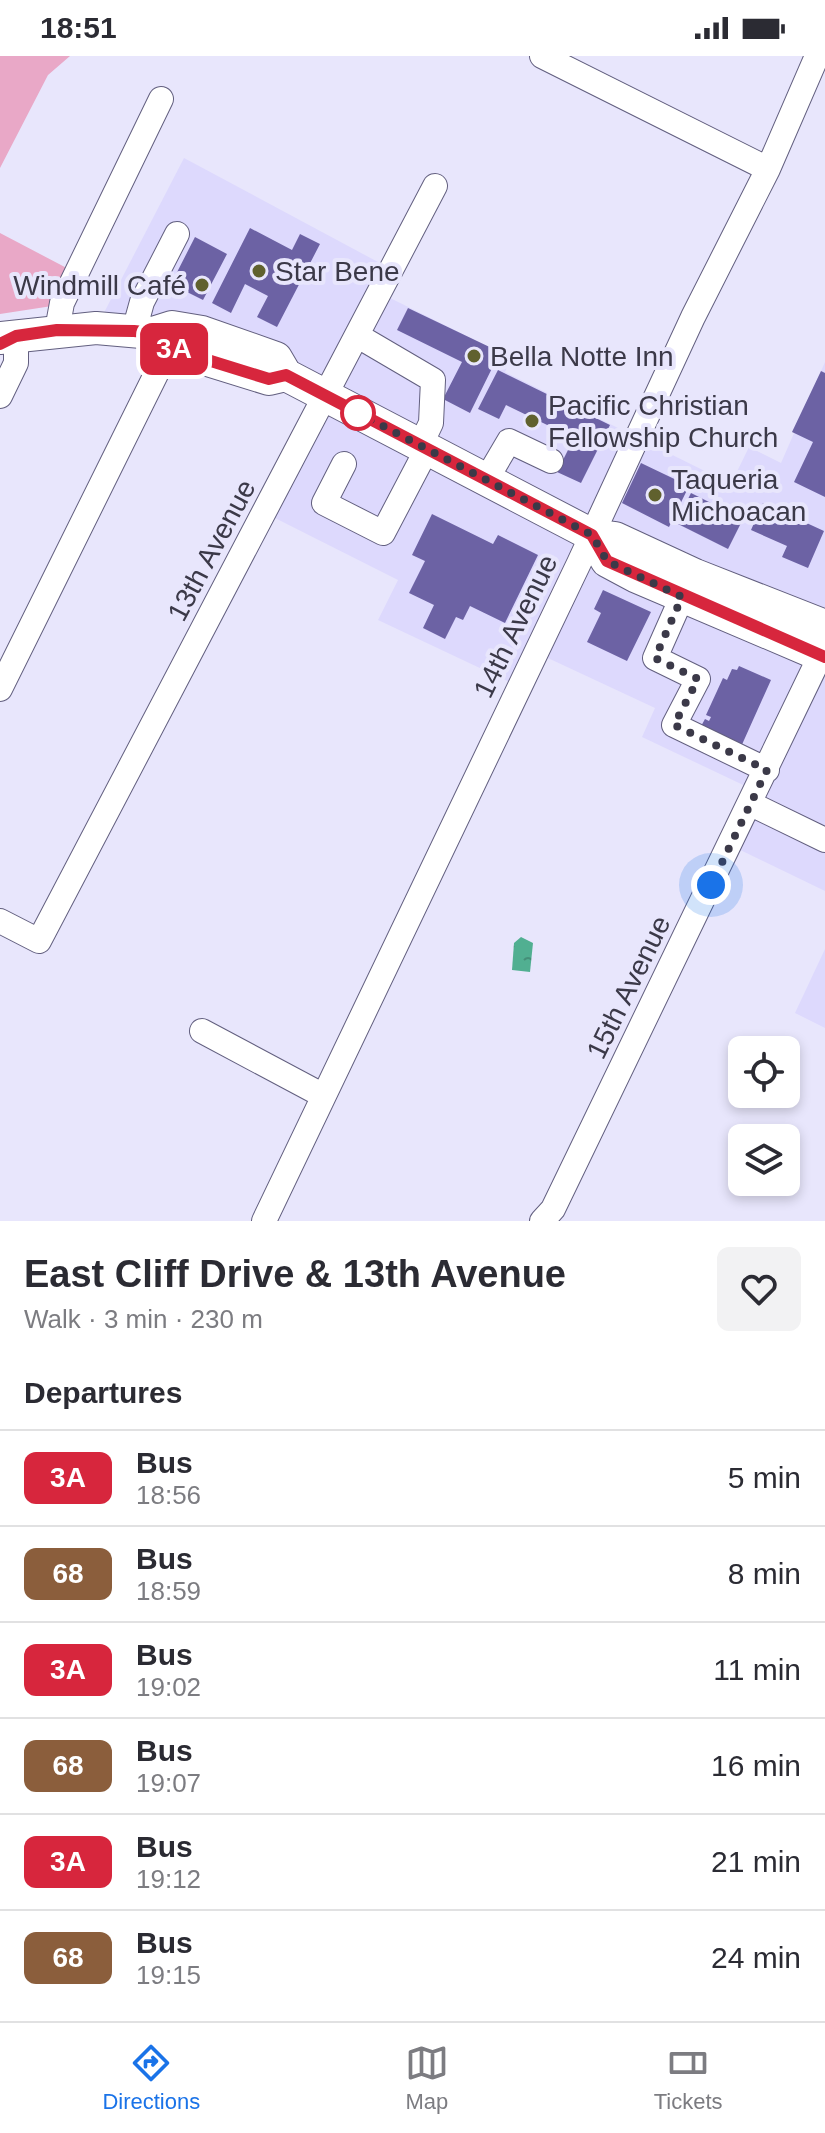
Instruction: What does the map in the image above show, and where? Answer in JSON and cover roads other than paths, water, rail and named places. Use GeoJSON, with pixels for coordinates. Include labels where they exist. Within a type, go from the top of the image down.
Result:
{"type":"FeatureCollection","features":[{"type":"Feature","properties":{"kind":"main road"},"geometry":{"type":"LineString","coordinates":[[5,339],[57,330],[152,337],[269,379],[286,375],[592,535],[615,538],[695,575],[824,646]]}},
{"type":"Feature","properties":{"kind":"main road"},"geometry":{"type":"LineString","coordinates":[[592,535],[607,561],[682,597],[824,646]]}},
{"type":"Feature","properties":{"kind":"street"},"geometry":{"type":"LineString","coordinates":[[542,56],[768,169]]}},
{"type":"Feature","properties":{"kind":"street","name":"14th Avenue"},"geometry":{"type":"LineString","coordinates":[[264,1221],[693,317],[817,73]]}},
{"type":"Feature","properties":{"kind":"street"},"geometry":{"type":"LineString","coordinates":[[57,330],[62,303],[161,99]]}},
{"type":"Feature","properties":{"kind":"street","name":"13th Avenue"},"geometry":{"type":"LineString","coordinates":[[0,921],[39,941],[435,186]]}},
{"type":"Feature","properties":{"kind":"street"},"geometry":{"type":"LineString","coordinates":[[0,689],[152,337],[142,302],[177,234]]}},
{"type":"Feature","properties":{"kind":"street"},"geometry":{"type":"LineString","coordinates":[[344,464],[324,503],[383,533],[424,447],[431,423],[433,380],[358,336]]}},
{"type":"Feature","properties":{"kind":"street"},"geometry":{"type":"LineString","coordinates":[[0,396],[16,363],[5,339]]}},
{"type":"Feature","properties":{"kind":"street"},"geometry":{"type":"LineString","coordinates":[[486,480],[509,441],[551,461]]}},
{"type":"Feature","properties":{"kind":"street"},"geometry":{"type":"LineString","coordinates":[[682,597],[655,658],[698,679],[674,725],[767,770]]}},
{"type":"Feature","properties":{"kind":"street","name":"15th Avenue"},"geometry":{"type":"LineString","coordinates":[[542,1221],[553,1209],[751,804],[824,646]]}},
{"type":"Feature","properties":{"kind":"street"},"geometry":{"type":"LineString","coordinates":[[751,804],[825,840]]}},
{"type":"Feature","properties":{"kind":"street"},"geometry":{"type":"LineString","coordinates":[[202,1031],[322,1095]]}},
{"type":"Feature","properties":{"kind":"water"},"geometry":{"type":"Polygon","coordinates":[[[521,937],[533,943],[530,972],[512,970],[514,943],[521,937]]]}},
{"type":"Feature","properties":{"kind":"place","name":"Star Bene"},"geometry":{"type":"Point","coordinates":[259,271]}},
{"type":"Feature","properties":{"kind":"place","name":"Windmill Café"},"geometry":{"type":"Point","coordinates":[202,285]}},
{"type":"Feature","properties":{"kind":"place","name":"Bella Notte Inn"},"geometry":{"type":"Point","coordinates":[474,356]}},
{"type":"Feature","properties":{"kind":"place","name":"Pacific Christian Fellowship Church"},"geometry":{"type":"Point","coordinates":[532,421]}},
{"type":"Feature","properties":{"kind":"place","name":"Taqueria Michoacan"},"geometry":{"type":"Point","coordinates":[655,495]}}]}
